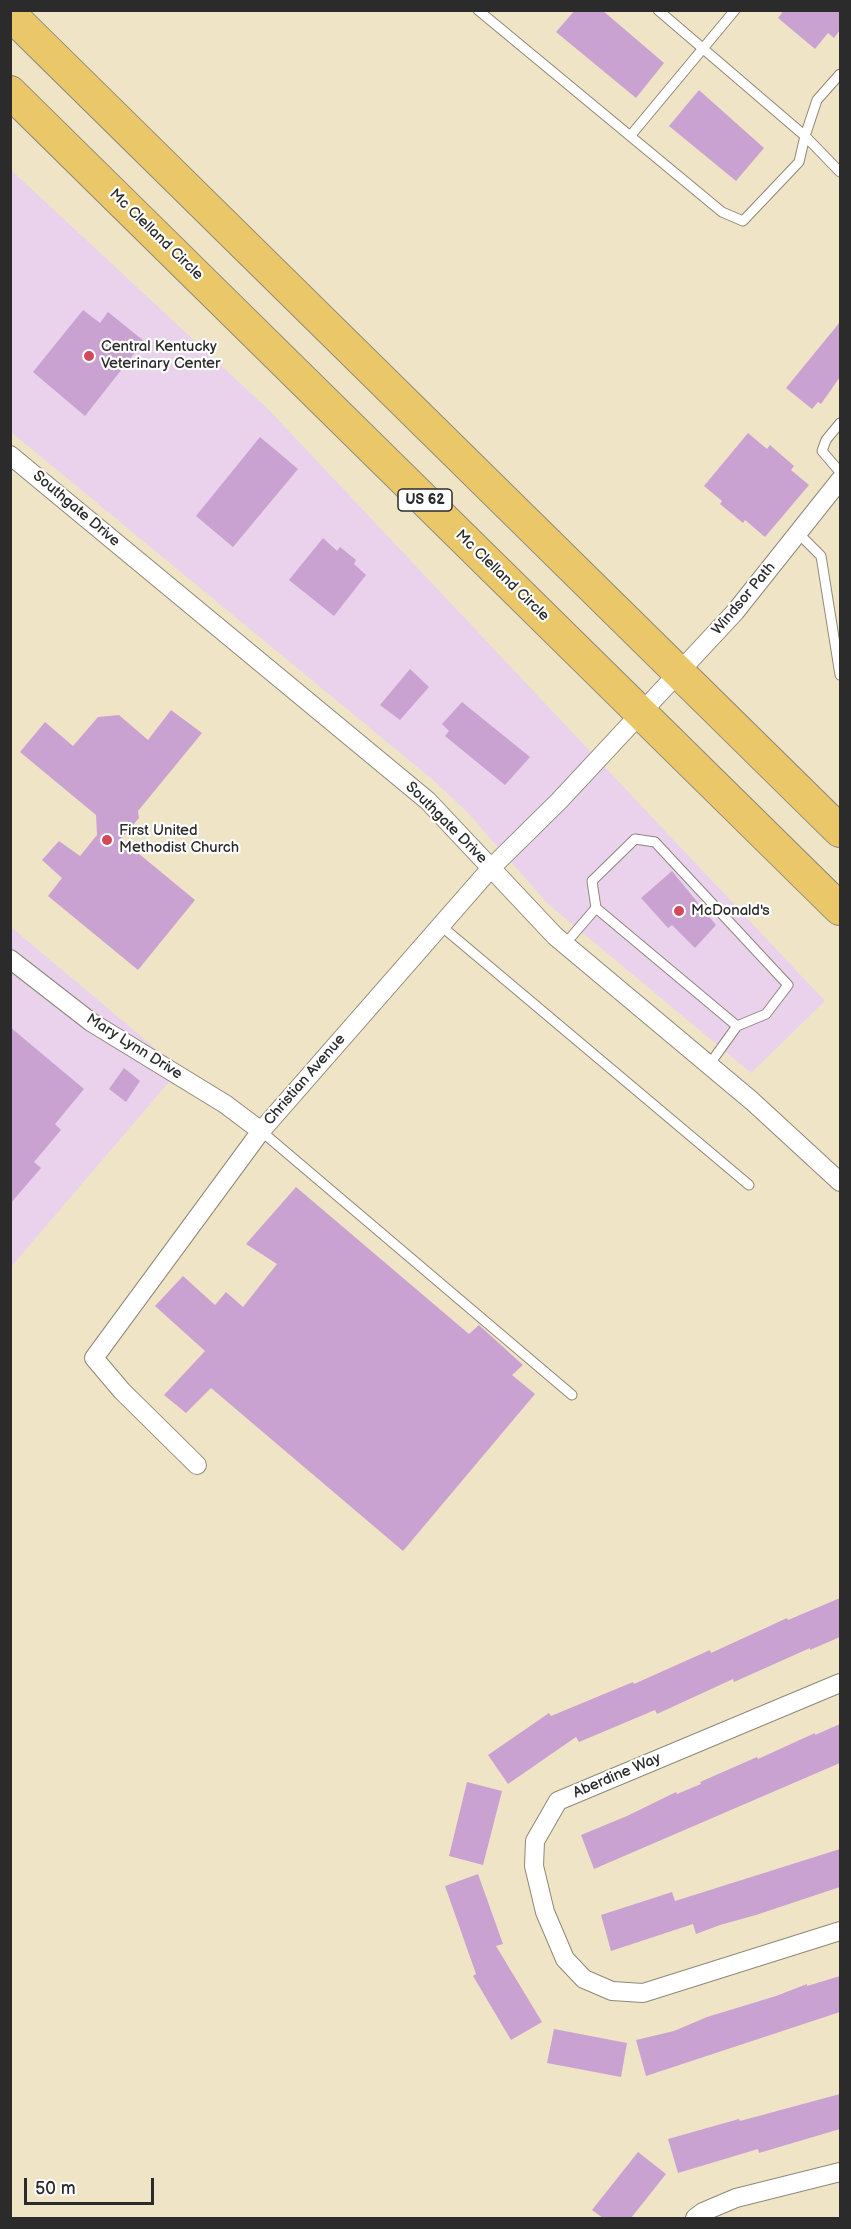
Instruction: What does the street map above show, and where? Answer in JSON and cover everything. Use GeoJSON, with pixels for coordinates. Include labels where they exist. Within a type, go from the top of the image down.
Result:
{"type":"FeatureCollection","features":[{"type":"Feature","properties":{"kind":"highway"},"geometry":{"type":"LineString","coordinates":[[10,14],[840,831]]}},
{"type":"Feature","properties":{"kind":"highway","name":"Mc Clelland Circle"},"geometry":{"type":"LineString","coordinates":[[10,92],[840,909]]}},
{"type":"Feature","properties":{"kind":"street","name":"Southgate Drive"},"geometry":{"type":"LineString","coordinates":[[10,455],[428,801],[565,944],[752,1101],[840,1182]]}},
{"type":"Feature","properties":{"kind":"street","name":"Windsor Path"},"geometry":{"type":"LineString","coordinates":[[641,712],[735,612],[840,480]]}},
{"type":"Feature","properties":{"kind":"street","name":"Christian Avenue"},"geometry":{"type":"LineString","coordinates":[[197,1466],[122,1391],[94,1358],[261,1131],[491,868],[559,801],[641,712]]}},
{"type":"Feature","properties":{"kind":"street","name":"Mary Lynn Drive"},"geometry":{"type":"LineString","coordinates":[[10,959],[91,1022],[225,1104],[261,1131]]}},
{"type":"Feature","properties":{"kind":"street","name":"Aberdine Way"},"geometry":{"type":"LineString","coordinates":[[840,1683],[558,1801],[535,1841],[534,1866],[545,1912],[565,1959],[584,1979],[612,1991],[643,1993],[840,1931]]}},
{"type":"Feature","properties":{"kind":"street"},"geometry":{"type":"LineString","coordinates":[[695,2218],[703,2212],[736,2198],[840,2172]]}},
{"type":"Feature","properties":{"kind":"lane"},"geometry":{"type":"LineString","coordinates":[[478,10],[722,212],[743,221],[799,162],[817,100],[840,74]]}},
{"type":"Feature","properties":{"kind":"lane"},"geometry":{"type":"LineString","coordinates":[[658,10],[805,135],[840,172]]}},
{"type":"Feature","properties":{"kind":"lane"},"geometry":{"type":"LineString","coordinates":[[631,135],[735,10]]}},
{"type":"Feature","properties":{"kind":"lane"},"geometry":{"type":"LineString","coordinates":[[840,423],[826,440],[822,451],[840,472]]}},
{"type":"Feature","properties":{"kind":"lane"},"geometry":{"type":"LineString","coordinates":[[798,532],[821,556],[840,675]]}},
{"type":"Feature","properties":{"kind":"lane"},"geometry":{"type":"LineString","coordinates":[[709,1065],[737,1026],[766,1014],[788,985],[655,842],[635,839],[592,881],[596,908],[737,1026]]}},
{"type":"Feature","properties":{"kind":"lane"},"geometry":{"type":"LineString","coordinates":[[565,944],[596,908]]}},
{"type":"Feature","properties":{"kind":"lane"},"geometry":{"type":"LineString","coordinates":[[440,925],[748,1185]]}},
{"type":"Feature","properties":{"kind":"lane"},"geometry":{"type":"LineString","coordinates":[[261,1131],[572,1395]]}},
{"type":"Feature","properties":{"kind":"shaded area"},"geometry":{"type":"Polygon","coordinates":[[[10,169],[270,411],[825,1001],[751,1073],[548,904],[467,812],[433,780],[11,432],[10,169]]]}},
{"type":"Feature","properties":{"kind":"shaded area"},"geometry":{"type":"Polygon","coordinates":[[[11,927],[180,1069],[11,1267],[11,927]]]}},
{"type":"Feature","properties":{"kind":"building"},"geometry":{"type":"Polygon","coordinates":[[[575,10],[602,10],[664,63],[636,98],[556,32],[575,10]]]}},
{"type":"Feature","properties":{"kind":"building"},"geometry":{"type":"Polygon","coordinates":[[[784,10],[840,10],[840,30],[834,38],[828,33],[815,49],[778,18],[784,10]]]}},
{"type":"Feature","properties":{"kind":"building"},"geometry":{"type":"Polygon","coordinates":[[[699,90],[764,148],[736,181],[669,126],[699,90]]]}},
{"type":"Feature","properties":{"kind":"building","name":"Central Kentucky Veterinary Center"},"geometry":{"type":"Polygon","coordinates":[[[83,310],[100,323],[108,312],[144,341],[85,416],[33,372],[83,310]]]}},
{"type":"Feature","properties":{"kind":"building"},"geometry":{"type":"Polygon","coordinates":[[[840,322],[840,377],[821,404],[818,402],[812,409],[786,388],[840,322]]]}},
{"type":"Feature","properties":{"kind":"building"},"geometry":{"type":"Polygon","coordinates":[[[748,433],[767,449],[770,445],[794,466],[791,470],[809,485],[765,537],[745,520],[743,523],[720,504],[722,501],[704,486],[748,433]]]}},
{"type":"Feature","properties":{"kind":"building"},"geometry":{"type":"Polygon","coordinates":[[[260,437],[298,469],[233,547],[196,516],[260,437]]]}},
{"type":"Feature","properties":{"kind":"building"},"geometry":{"type":"Polygon","coordinates":[[[323,538],[337,551],[340,547],[356,560],[354,564],[366,575],[334,616],[289,580],[323,538]]]}},
{"type":"Feature","properties":{"kind":"building"},"geometry":{"type":"Polygon","coordinates":[[[410,669],[429,687],[400,720],[380,705],[410,669]]]}},
{"type":"Feature","properties":{"kind":"building"},"geometry":{"type":"Polygon","coordinates":[[[462,702],[530,757],[505,785],[445,736],[449,731],[442,724],[462,702]]]}},
{"type":"Feature","properties":{"kind":"building","name":"First United Methodist Church"},"geometry":{"type":"Polygon","coordinates":[[[171,710],[202,733],[138,811],[139,818],[121,839],[195,900],[138,970],[48,896],[62,878],[42,860],[59,841],[80,856],[97,835],[96,815],[20,752],[45,722],[73,746],[98,717],[119,715],[148,740],[171,710]]]}},
{"type":"Feature","properties":{"kind":"building","name":"McDonald's"},"geometry":{"type":"Polygon","coordinates":[[[672,871],[716,925],[695,948],[672,925],[668,928],[641,898],[672,871]]]}},
{"type":"Feature","properties":{"kind":"building"},"geometry":{"type":"Polygon","coordinates":[[[10,1027],[84,1089],[55,1124],[61,1130],[34,1162],[41,1168],[10,1204],[10,1027]]]}},
{"type":"Feature","properties":{"kind":"building"},"geometry":{"type":"Polygon","coordinates":[[[124,1068],[140,1081],[126,1102],[109,1089],[124,1068]]]}},
{"type":"Feature","properties":{"kind":"building"},"geometry":{"type":"Polygon","coordinates":[[[296,1187],[469,1334],[479,1325],[523,1365],[512,1375],[535,1394],[403,1551],[211,1388],[186,1413],[164,1395],[205,1351],[155,1306],[183,1276],[215,1305],[226,1292],[243,1307],[277,1264],[246,1244],[296,1187]]]}},
{"type":"Feature","properties":{"kind":"building"},"geometry":{"type":"Polygon","coordinates":[[[840,1598],[840,1637],[734,1682],[733,1679],[657,1714],[655,1710],[579,1742],[576,1737],[508,1784],[488,1755],[549,1713],[551,1716],[633,1682],[634,1684],[710,1650],[711,1653],[787,1618],[788,1620],[840,1598]]]}},
{"type":"Feature","properties":{"kind":"building"},"geometry":{"type":"Polygon","coordinates":[[[840,1724],[840,1763],[594,1869],[581,1835],[676,1792],[677,1794],[701,1784],[700,1782],[757,1757],[758,1759],[840,1724]]]}},
{"type":"Feature","properties":{"kind":"building"},"geometry":{"type":"Polygon","coordinates":[[[467,1782],[502,1791],[483,1865],[449,1856],[467,1782]]]}},
{"type":"Feature","properties":{"kind":"building"},"geometry":{"type":"Polygon","coordinates":[[[840,1849],[840,1887],[696,1934],[693,1924],[611,1951],[601,1915],[672,1892],[675,1901],[840,1849]]]}},
{"type":"Feature","properties":{"kind":"building"},"geometry":{"type":"Polygon","coordinates":[[[478,1874],[503,1944],[496,1946],[542,2022],[511,2040],[473,1976],[476,1974],[445,1886],[478,1874]]]}},
{"type":"Feature","properties":{"kind":"building"},"geometry":{"type":"Polygon","coordinates":[[[840,1976],[840,2012],[646,2076],[636,2040],[674,2031],[707,2017],[807,1984],[807,1986],[840,1976]]]}},
{"type":"Feature","properties":{"kind":"building"},"geometry":{"type":"Polygon","coordinates":[[[554,2029],[627,2043],[621,2077],[547,2063],[554,2029]]]}},
{"type":"Feature","properties":{"kind":"building"},"geometry":{"type":"Polygon","coordinates":[[[840,2094],[840,2129],[759,2153],[758,2149],[678,2173],[668,2139],[840,2094]]]}},
{"type":"Feature","properties":{"kind":"building"},"geometry":{"type":"Polygon","coordinates":[[[638,2152],[666,2174],[631,2218],[603,2218],[592,2210],[638,2152]]]}},
{"type":"Feature","properties":{"kind":"place","name":"Central Kentucky Veterinary Center"},"geometry":{"type":"Point","coordinates":[89,356]}},
{"type":"Feature","properties":{"kind":"place","name":"First United Methodist Church"},"geometry":{"type":"Point","coordinates":[107,840]}},
{"type":"Feature","properties":{"kind":"place","name":"McDonald's"},"geometry":{"type":"Point","coordinates":[679,911]}}]}
